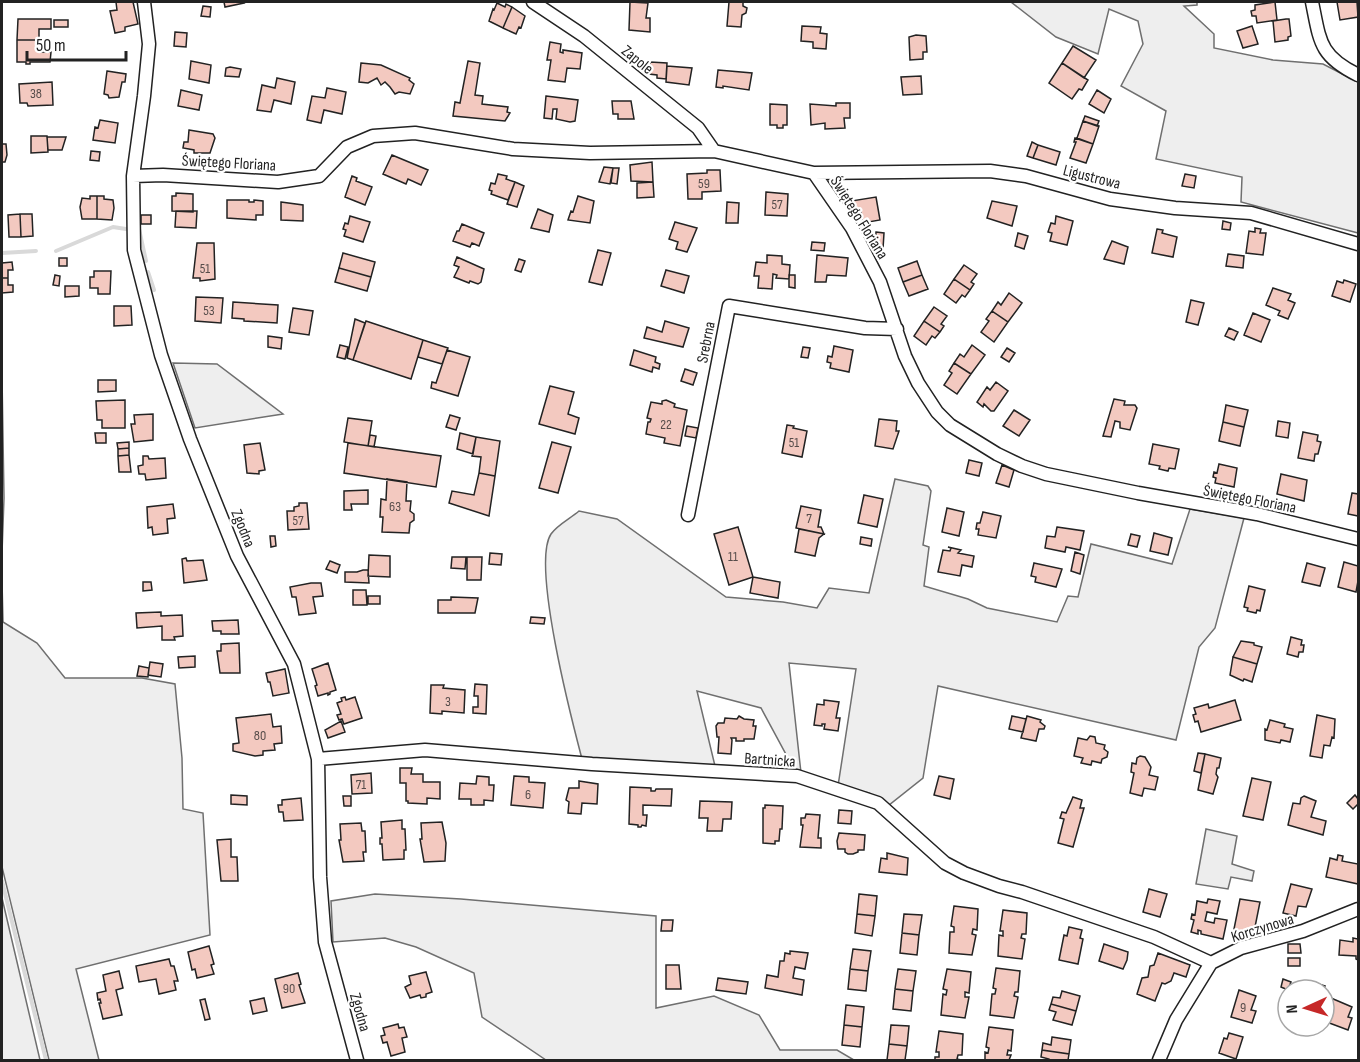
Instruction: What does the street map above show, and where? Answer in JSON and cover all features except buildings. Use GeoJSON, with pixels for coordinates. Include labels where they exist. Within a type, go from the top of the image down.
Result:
{"type":"FeatureCollection","features":[{"type":"Feature","properties":{"kind":"street","name":"Zgodna"},"geometry":{"type":"LineString","coordinates":[[144,2],[149,44],[133,176],[134,250],[161,355],[190,439],[237,556],[294,664],[318,759],[320,877],[325,942],[357,1060]]}},
{"type":"Feature","properties":{"kind":"street","name":"Zapole"},"geometry":{"type":"LineString","coordinates":[[533,2],[584,36],[698,128],[714,151]]}},
{"type":"Feature","properties":{"kind":"street"},"geometry":{"type":"LineString","coordinates":[[1312,2],[1318,34],[1326,53],[1341,66],[1359,75]]}},
{"type":"Feature","properties":{"kind":"street","name":"Świętego Floriana"},"geometry":{"type":"LineString","coordinates":[[133,176],[164,175],[278,182],[319,176],[346,147],[373,136],[414,133],[513,149],[590,153],[714,151],[814,173],[852,228],[880,282],[905,356],[918,383],[937,412],[963,434],[1022,466],[1046,474],[1257,514],[1359,539]]}},
{"type":"Feature","properties":{"kind":"street","name":"Ligustrowa"},"geometry":{"type":"LineString","coordinates":[[814,173],[990,171],[1026,176],[1110,199],[1175,208],[1251,213],[1359,244]]}},
{"type":"Feature","properties":{"kind":"street","name":"Srebrna"},"geometry":{"type":"LineString","coordinates":[[688,515],[729,306],[865,328],[897,329]]}},
{"type":"Feature","properties":{"kind":"street","name":"Bartnicka"},"geometry":{"type":"LineString","coordinates":[[318,759],[425,750],[592,765],[797,776],[878,803],[945,863],[964,873],[1154,938],[1211,963]]}},
{"type":"Feature","properties":{"kind":"street","name":"Korczynowa"},"geometry":{"type":"LineString","coordinates":[[1211,963],[1241,948],[1303,931],[1359,909]]}},
{"type":"Feature","properties":{"kind":"street"},"geometry":{"type":"LineString","coordinates":[[1159,1060],[1176,1020],[1211,963]]}},
{"type":"Feature","properties":{"kind":"shaded area"},"geometry":{"type":"Polygon","coordinates":[[[1011,2],[1197,2],[1197,5],[1184,6],[1214,34],[1214,48],[1273,60],[1323,64],[1358,82],[1358,233],[1241,202],[1242,177],[1156,159],[1166,111],[1121,86],[1143,44],[1138,21],[1109,9],[1098,54],[1056,37],[1011,2]]]}},
{"type":"Feature","properties":{"kind":"shaded area"},"geometry":{"type":"Polygon","coordinates":[[[173,363],[217,364],[283,414],[195,428],[173,363]]]}},
{"type":"Feature","properties":{"kind":"shaded area"},"geometry":{"type":"Polygon","coordinates":[[[2,376],[4,498],[2,553],[2,376]]]}},
{"type":"Feature","properties":{"kind":"shaded area"},"geometry":{"type":"Polygon","coordinates":[[[895,479],[928,486],[931,491],[923,545],[929,547],[924,586],[968,599],[987,608],[1057,622],[1068,596],[1078,597],[1091,544],[1172,564],[1190,509],[1244,518],[1215,628],[1199,647],[1176,740],[938,686],[923,778],[889,805],[869,793],[838,786],[856,669],[789,663],[801,773],[795,771],[761,708],[697,691],[715,766],[582,759],[555,644],[549,608],[546,551],[551,534],[557,528],[579,511],[617,519],[726,597],[783,602],[817,608],[829,588],[869,593],[895,479]]]}},
{"type":"Feature","properties":{"kind":"shaded area"},"geometry":{"type":"Polygon","coordinates":[[[2,581],[3,622],[37,643],[65,678],[142,678],[175,684],[182,758],[183,809],[203,813],[210,935],[76,969],[99,1060],[49,1060],[2,867],[2,581]]]}},
{"type":"Feature","properties":{"kind":"shaded area"},"geometry":{"type":"Polygon","coordinates":[[[1206,829],[1237,836],[1232,864],[1254,871],[1252,881],[1231,877],[1228,889],[1196,884],[1206,829]]]}},
{"type":"Feature","properties":{"kind":"shaded area"},"geometry":{"type":"Polygon","coordinates":[[[375,894],[656,916],[656,1008],[714,996],[759,1015],[780,1050],[837,1050],[854,1060],[546,1060],[482,1017],[474,973],[416,947],[385,938],[333,942],[331,901],[375,894]]]}},
{"type":"Feature","properties":{"kind":"shaded area"},"geometry":{"type":"Polygon","coordinates":[[[2,898],[40,1060],[2,1060],[2,898]]]}},
{"type":"Feature","properties":{"kind":"waterway"},"geometry":{"type":"LineString","coordinates":[[56,251],[113,227],[126,229]]}},
{"type":"Feature","properties":{"kind":"waterway"},"geometry":{"type":"LineString","coordinates":[[139,229],[146,261]]}},
{"type":"Feature","properties":{"kind":"waterway"},"geometry":{"type":"LineString","coordinates":[[2,253],[36,251]]}},
{"type":"Feature","properties":{"kind":"waterway"},"geometry":{"type":"LineString","coordinates":[[148,272],[154,290]]}},
{"type":"Feature","properties":{"kind":"waterway"},"geometry":{"type":"LineString","coordinates":[[2,881],[46,1060]]}}]}
